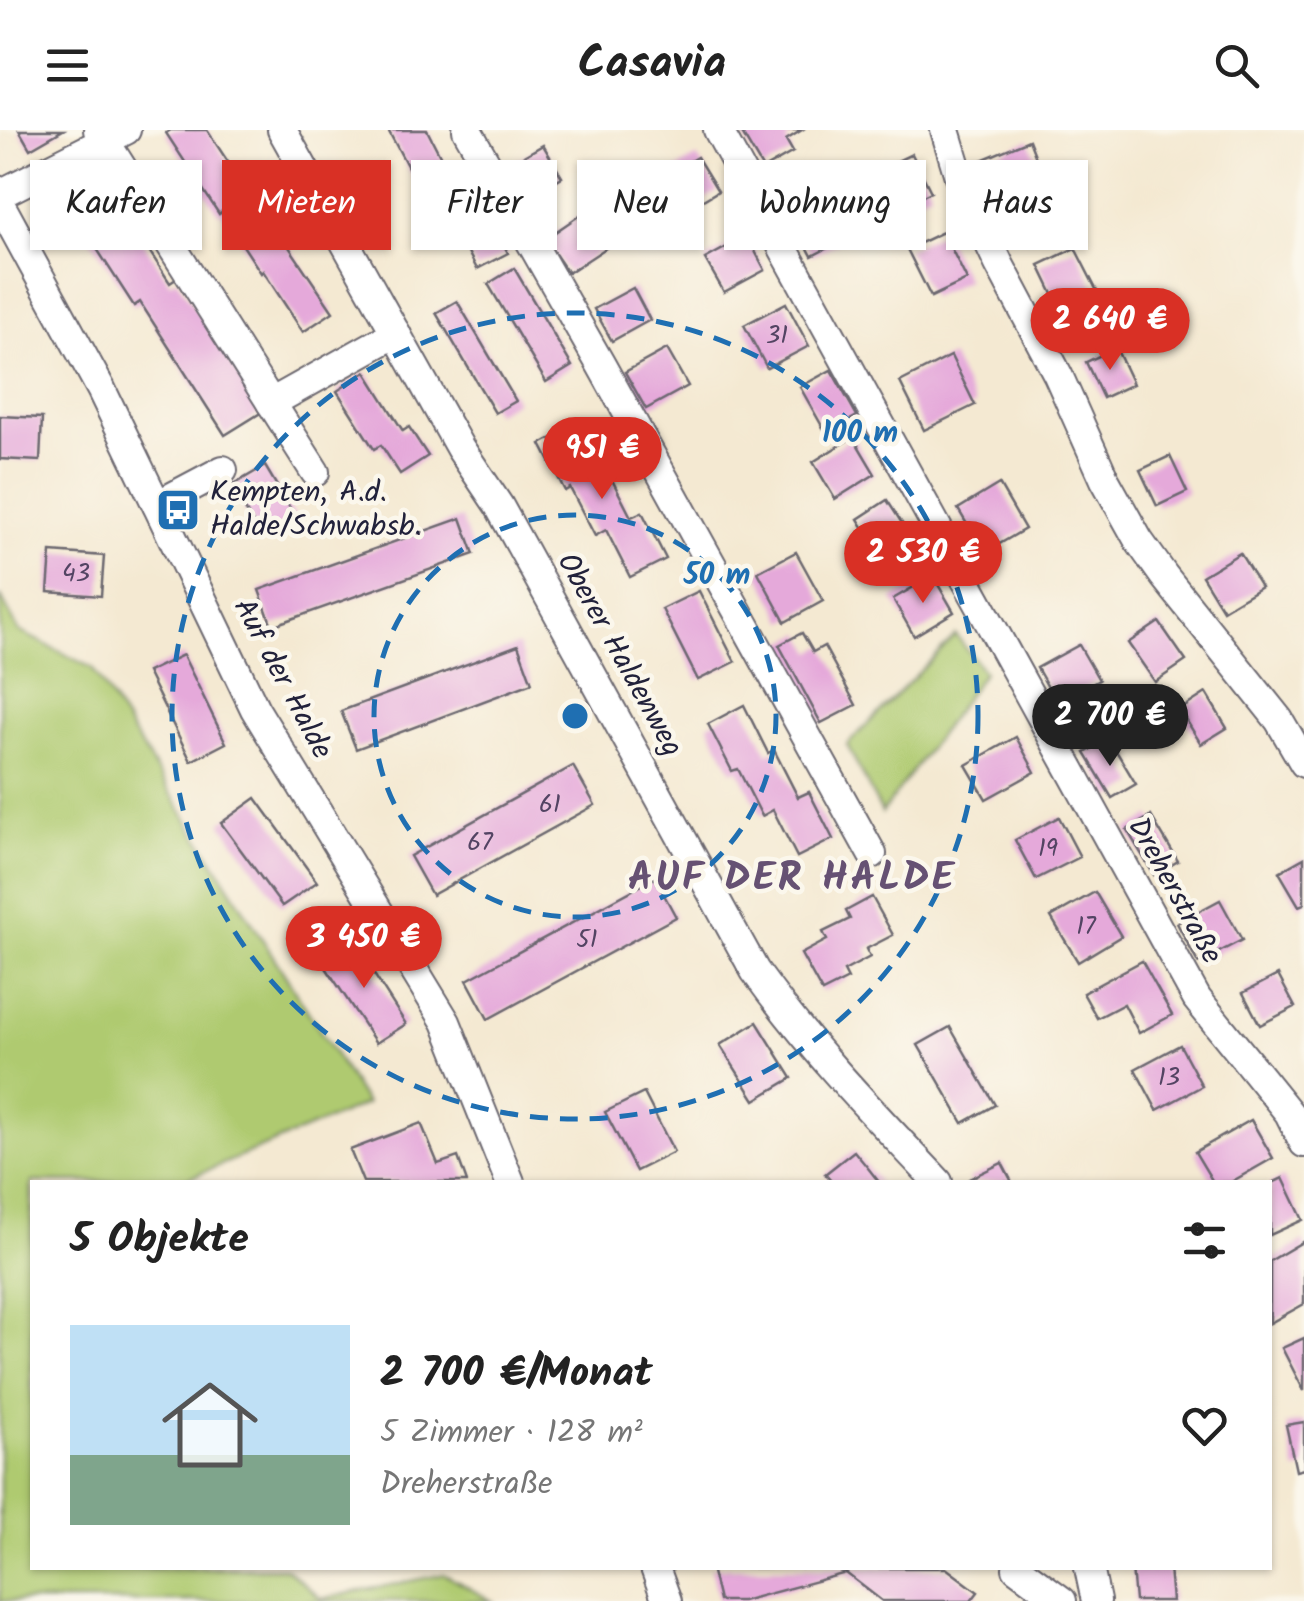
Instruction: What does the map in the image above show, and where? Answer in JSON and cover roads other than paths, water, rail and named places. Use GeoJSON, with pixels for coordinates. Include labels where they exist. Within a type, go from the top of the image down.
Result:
{"type":"FeatureCollection","features":[{"type":"Feature","properties":{"kind":"street","name":"Oberer Haldenweg"},"geometry":{"type":"LineString","coordinates":[[282,130],[460,448],[500,506],[755,971],[832,1070],[936,1180]]}},
{"type":"Feature","properties":{"kind":"street"},"geometry":{"type":"LineString","coordinates":[[466,130],[601,364],[872,854]]}},
{"type":"Feature","properties":{"kind":"street","name":"Dreherstraße"},"geometry":{"type":"LineString","coordinates":[[718,130],[1197,999],[1289,1113],[1304,1143]]}},
{"type":"Feature","properties":{"kind":"street"},"geometry":{"type":"LineString","coordinates":[[945,130],[961,183],[1058,374],[1105,480],[1139,541],[1280,720],[1304,763]]}},
{"type":"Feature","properties":{"kind":"street"},"geometry":{"type":"LineString","coordinates":[[0,194],[109,133],[315,472]]}},
{"type":"Feature","properties":{"kind":"street","name":"Auf der Halde"},"geometry":{"type":"LineString","coordinates":[[0,204],[102,389],[256,709],[446,1022],[509,1180]]}},
{"type":"Feature","properties":{"kind":"street"},"geometry":{"type":"LineString","coordinates":[[272,402],[396,333]]}},
{"type":"Feature","properties":{"kind":"street"},"geometry":{"type":"LineString","coordinates":[[157,504],[223,470]]}},
{"type":"Feature","properties":{"kind":"street"},"geometry":{"type":"LineString","coordinates":[[656,1570],[667,1601]]}},
{"type":"Feature","properties":{"kind":"street"},"geometry":{"type":"LineString","coordinates":[[1020,1570],[1062,1601]]}},
{"type":"Feature","properties":{"kind":"street"},"geometry":{"type":"LineString","coordinates":[[1088,1570],[1096,1601]]}},
{"type":"Feature","properties":{"kind":"place","name":"Kempten, A.d. Halde/Schwabsb."},"geometry":{"type":"Point","coordinates":[178,510]}},
{"type":"Feature","properties":{"kind":"district","name":"AUF DER HALDE"},"geometry":{"type":"Point","coordinates":[792,879]}}]}
